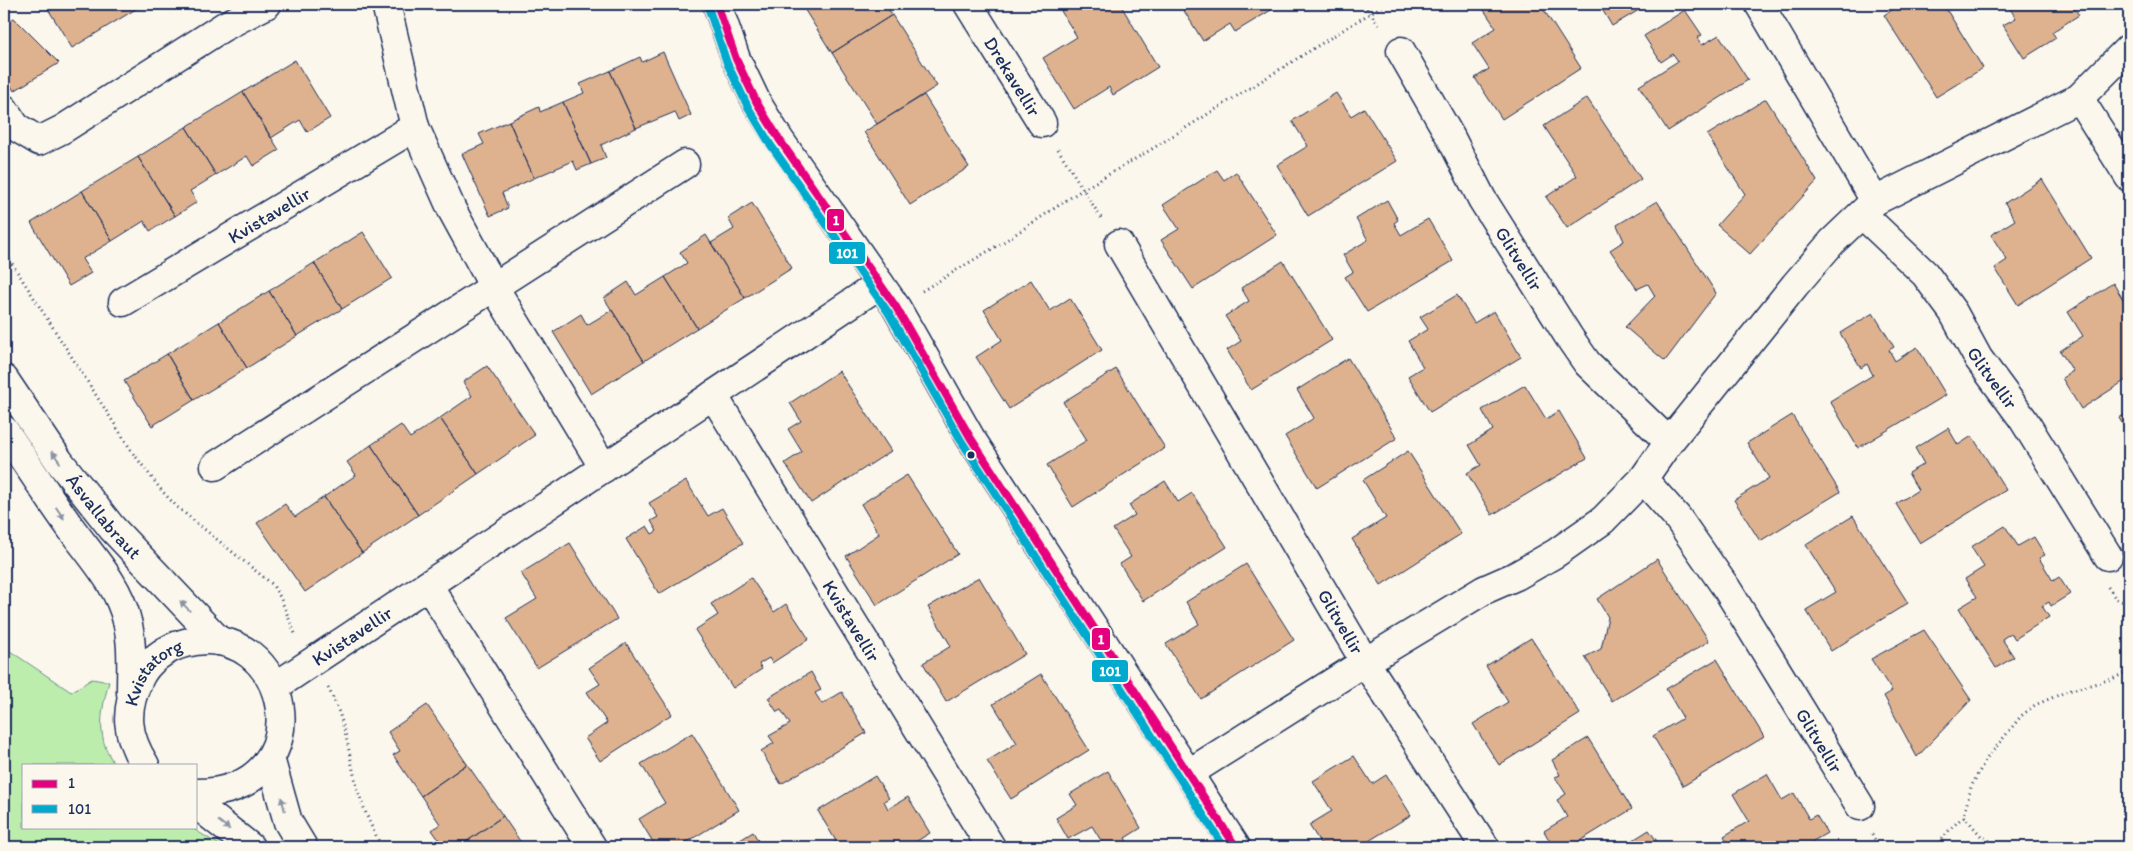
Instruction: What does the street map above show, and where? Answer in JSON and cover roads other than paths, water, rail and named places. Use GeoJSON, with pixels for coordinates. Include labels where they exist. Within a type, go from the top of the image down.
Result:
{"type":"FeatureCollection","features":[{"type":"Feature","properties":{"kind":"street"},"geometry":{"type":"LineString","coordinates":[[4,109],[16,127],[40,141],[63,129],[223,27],[267,4]]}},
{"type":"Feature","properties":{"kind":"street"},"geometry":{"type":"LineString","coordinates":[[386,4],[415,127],[452,210],[494,287],[604,468]]}},
{"type":"Feature","properties":{"kind":"street"},"geometry":{"type":"LineString","coordinates":[[718,4],[736,59],[757,103],[779,139],[896,307],[970,437],[1236,847]]}},
{"type":"Feature","properties":{"kind":"street","name":"Drekavellir"},"geometry":{"type":"LineString","coordinates":[[968,4],[1042,123]]}},
{"type":"Feature","properties":{"kind":"street","name":"Glitvellir"},"geometry":{"type":"LineString","coordinates":[[1759,4],[1869,207],[1925,274],[1953,312],[1978,358],[2023,418],[2108,556]]}},
{"type":"Feature","properties":{"kind":"street","name":"Glitvellir"},"geometry":{"type":"LineString","coordinates":[[1189,774],[1365,662],[1484,590],[1516,576],[1603,520],[1643,479],[1668,442],[1795,285],[1832,242],[1869,207],[2079,98],[2129,48]]}},
{"type":"Feature","properties":{"kind":"street","name":"Glitvellir"},"geometry":{"type":"LineString","coordinates":[[1401,51],[1452,138],[1482,199],[1569,337],[1587,363],[1668,442]]}},
{"type":"Feature","properties":{"kind":"street"},"geometry":{"type":"LineString","coordinates":[[2079,98],[2129,177]]}},
{"type":"Feature","properties":{"kind":"street","name":"Kvistavellir"},"geometry":{"type":"LineString","coordinates":[[123,302],[415,127]]}},
{"type":"Feature","properties":{"kind":"street"},"geometry":{"type":"LineString","coordinates":[[215,466],[686,164]]}},
{"type":"Feature","properties":{"kind":"street","name":"Glitvellir"},"geometry":{"type":"LineString","coordinates":[[1119,244],[1365,662],[1485,847]]}},
{"type":"Feature","properties":{"kind":"street","name":"Kvistavellir"},"geometry":{"type":"LineString","coordinates":[[276,686],[880,284]]}},
{"type":"Feature","properties":{"kind":"street","name":"Ásvallabraut"},"geometry":{"type":"LineString","coordinates":[[4,378],[59,461],[112,528],[219,641]]}},
{"type":"Feature","properties":{"kind":"street","name":"Kvistavellir"},"geometry":{"type":"LineString","coordinates":[[713,395],[991,847]]}},
{"type":"Feature","properties":{"kind":"street","name":"Ásvallabraut"},"geometry":{"type":"LineString","coordinates":[[4,430],[55,506],[99,566],[119,599],[127,620],[130,637],[131,695]]}},
{"type":"Feature","properties":{"kind":"street","name":"Glitvellir"},"geometry":{"type":"LineString","coordinates":[[1643,479],[1677,517],[1727,589],[1860,806]]}},
{"type":"Feature","properties":{"kind":"street"},"geometry":{"type":"LineString","coordinates":[[428,585],[592,847]]}},
{"type":"Feature","properties":{"kind":"street","name":"Kvistatorg"},"geometry":{"type":"LineString","coordinates":[[144,764],[135,749],[128,713],[131,695],[141,674],[156,658],[175,646],[197,640],[219,641],[242,650],[262,665],[276,686],[282,710],[280,735],[270,758],[256,775],[238,787],[217,793],[198,793]]}},
{"type":"Feature","properties":{"kind":"street"},"geometry":{"type":"LineString","coordinates":[[270,758],[288,822],[303,847]]}},
{"type":"Feature","properties":{"kind":"street"},"geometry":{"type":"LineString","coordinates":[[198,806],[250,847]]}}]}
